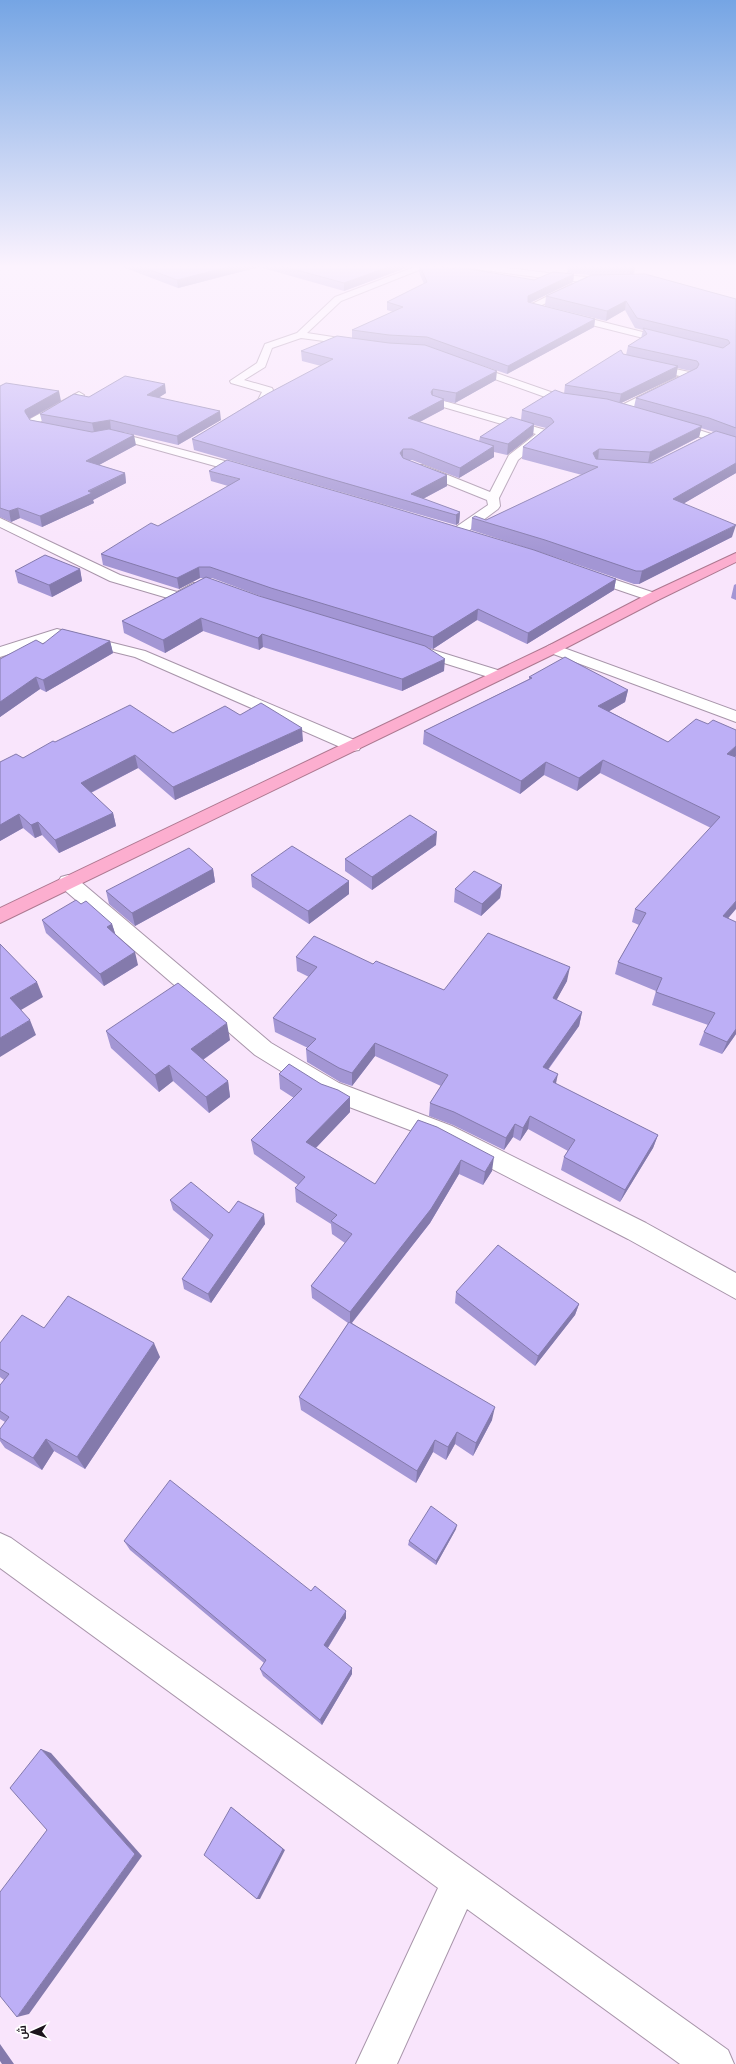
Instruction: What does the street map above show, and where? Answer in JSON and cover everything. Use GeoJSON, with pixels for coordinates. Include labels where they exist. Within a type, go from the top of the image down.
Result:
{"type":"FeatureCollection","features":[{"type":"Feature","properties":{"kind":"highway"},"geometry":{"type":"LineString","coordinates":[[0,916],[552,649],[653,597],[736,557]]}},
{"type":"Feature","properties":{"kind":"street"},"geometry":{"type":"LineString","coordinates":[[235,419],[262,402],[268,390],[235,381],[261,365],[262,362]]}},
{"type":"Feature","properties":{"kind":"street"},"geometry":{"type":"LineString","coordinates":[[458,362],[566,402],[586,404]]}},
{"type":"Feature","properties":{"kind":"street"},"geometry":{"type":"LineString","coordinates":[[620,410],[690,375],[634,363]]}},
{"type":"Feature","properties":{"kind":"street"},"geometry":{"type":"LineString","coordinates":[[73,434],[36,426],[34,421],[79,395]]}},
{"type":"Feature","properties":{"kind":"street"},"geometry":{"type":"LineString","coordinates":[[437,402],[545,433],[513,458],[493,498],[494,506],[458,532]]}},
{"type":"Feature","properties":{"kind":"street"},"geometry":{"type":"LineString","coordinates":[[607,406],[635,414]]}},
{"type":"Feature","properties":{"kind":"street"},"geometry":{"type":"LineString","coordinates":[[657,420],[713,437],[736,446]]}},
{"type":"Feature","properties":{"kind":"street"},"geometry":{"type":"LineString","coordinates":[[94,437],[111,434],[180,451],[262,475]]}},
{"type":"Feature","properties":{"kind":"street"},"geometry":{"type":"LineString","coordinates":[[696,446],[713,437]]}},
{"type":"Feature","properties":{"kind":"street"},"geometry":{"type":"LineString","coordinates":[[180,451],[193,443]]}},
{"type":"Feature","properties":{"kind":"street"},"geometry":{"type":"LineString","coordinates":[[407,464],[493,498]]}},
{"type":"Feature","properties":{"kind":"street"},"geometry":{"type":"LineString","coordinates":[[0,522],[114,578],[178,596],[206,582],[214,584]]}},
{"type":"Feature","properties":{"kind":"street"},"geometry":{"type":"LineString","coordinates":[[444,528],[473,537]]}},
{"type":"Feature","properties":{"kind":"street"},"geometry":{"type":"LineString","coordinates":[[574,569],[653,597]]}},
{"type":"Feature","properties":{"kind":"street"},"geometry":{"type":"LineString","coordinates":[[0,652],[57,633],[140,654],[353,746]]}},
{"type":"Feature","properties":{"kind":"street"},"geometry":{"type":"LineString","coordinates":[[401,645],[498,675]]}},
{"type":"Feature","properties":{"kind":"street"},"geometry":{"type":"LineString","coordinates":[[552,649],[736,717]]}},
{"type":"Feature","properties":{"kind":"street"},"geometry":{"type":"LineString","coordinates":[[68,882],[263,1049],[324,1086],[444,1133],[637,1230],[736,1287]]}},
{"type":"Feature","properties":{"kind":"street"},"geometry":{"type":"LineString","coordinates":[[0,1549],[461,1880],[714,2064]]}},
{"type":"Feature","properties":{"kind":"street"},"geometry":{"type":"LineString","coordinates":[[376,2064],[461,1880]]}},
{"type":"Feature","properties":{"kind":"building"},"geometry":{"type":"Polygon","coordinates":[[[327,362],[473,362],[497,371],[456,393],[433,389],[431,392],[432,395],[444,399],[408,418],[494,446],[460,468],[412,449],[403,449],[400,453],[403,458],[447,475],[411,494],[460,512],[456,515],[192,439],[267,394],[327,362]]]}},
{"type":"Feature","properties":{"kind":"building"},"geometry":{"type":"Polygon","coordinates":[[[498,362],[515,362],[508,366],[498,362]]]}},
{"type":"Feature","properties":{"kind":"building"},"geometry":{"type":"Polygon","coordinates":[[[601,362],[661,362],[678,366],[621,394],[565,385],[601,362]]]}},
{"type":"Feature","properties":{"kind":"building"},"geometry":{"type":"Polygon","coordinates":[[[698,362],[736,362],[736,428],[709,418],[636,398],[697,368],[699,364],[698,362]]]}},
{"type":"Feature","properties":{"kind":"building"},"geometry":{"type":"Polygon","coordinates":[[[125,376],[165,384],[147,395],[220,411],[177,436],[110,420],[92,423],[40,414],[74,394],[89,397],[125,376]]]}},
{"type":"Feature","properties":{"kind":"building"},"geometry":{"type":"Polygon","coordinates":[[[6,383],[59,391],[25,410],[30,420],[92,432],[109,429],[134,435],[86,461],[125,473],[88,491],[92,493],[40,516],[18,508],[9,511],[0,508],[0,386],[6,383]]]}},
{"type":"Feature","properties":{"kind":"building"},"geometry":{"type":"Polygon","coordinates":[[[555,390],[563,393],[607,399],[702,426],[650,452],[599,449],[593,453],[596,459],[652,463],[716,431],[736,437],[736,463],[673,499],[736,525],[642,571],[636,571],[545,540],[472,518],[475,516],[486,520],[598,467],[523,447],[554,422],[551,418],[522,410],[555,390]]]}},
{"type":"Feature","properties":{"kind":"building"},"geometry":{"type":"Polygon","coordinates":[[[511,417],[534,424],[508,444],[480,437],[511,417]]]}},
{"type":"Feature","properties":{"kind":"building"},"geometry":{"type":"Polygon","coordinates":[[[227,460],[534,550],[616,579],[528,633],[478,609],[433,637],[271,588],[210,567],[199,567],[177,578],[101,554],[151,523],[158,526],[240,479],[209,471],[227,460]]]}},
{"type":"Feature","properties":{"kind":"building"},"geometry":{"type":"Polygon","coordinates":[[[45,555],[80,569],[49,585],[15,571],[45,555]]]}},
{"type":"Feature","properties":{"kind":"building"},"geometry":{"type":"Polygon","coordinates":[[[206,577],[259,596],[425,646],[445,659],[402,679],[262,634],[258,638],[201,618],[163,640],[122,621],[206,577]]]}},
{"type":"Feature","properties":{"kind":"building"},"geometry":{"type":"Polygon","coordinates":[[[62,629],[110,641],[43,680],[36,677],[0,702],[0,659],[36,640],[43,644],[62,629]]]}},
{"type":"Feature","properties":{"kind":"building"},"geometry":{"type":"Polygon","coordinates":[[[565,657],[628,690],[598,706],[668,742],[696,719],[708,724],[713,720],[736,730],[736,746],[727,754],[736,757],[736,901],[723,916],[736,922],[736,1029],[727,1042],[704,1032],[715,1013],[656,992],[662,978],[618,962],[646,913],[635,909],[720,817],[603,760],[579,778],[546,762],[521,781],[424,731],[532,678],[529,677],[565,657]]]}},
{"type":"Feature","properties":{"kind":"building"},"geometry":{"type":"Polygon","coordinates":[[[261,703],[302,728],[173,787],[135,755],[81,783],[113,813],[55,840],[38,822],[31,825],[19,814],[0,825],[0,762],[16,754],[23,758],[53,741],[55,742],[130,705],[173,733],[225,706],[240,715],[261,703]]]}},
{"type":"Feature","properties":{"kind":"building"},"geometry":{"type":"Polygon","coordinates":[[[410,815],[437,832],[372,877],[345,859],[410,815]]]}},
{"type":"Feature","properties":{"kind":"building"},"geometry":{"type":"Polygon","coordinates":[[[292,846],[349,881],[308,911],[251,875],[292,846]]]}},
{"type":"Feature","properties":{"kind":"building"},"geometry":{"type":"Polygon","coordinates":[[[189,848],[213,869],[132,913],[106,891],[189,848]]]}},
{"type":"Feature","properties":{"kind":"building"},"geometry":{"type":"Polygon","coordinates":[[[474,871],[502,885],[482,904],[455,889],[474,871]]]}},
{"type":"Feature","properties":{"kind":"building"},"geometry":{"type":"Polygon","coordinates":[[[76,900],[81,904],[86,901],[112,924],[107,927],[135,952],[100,974],[42,920],[76,900]]]}},
{"type":"Feature","properties":{"kind":"building"},"geometry":{"type":"Polygon","coordinates":[[[488,933],[570,967],[553,998],[582,1012],[543,1067],[558,1074],[553,1082],[658,1135],[625,1190],[564,1157],[575,1140],[530,1116],[523,1128],[515,1124],[506,1138],[454,1112],[430,1103],[448,1075],[375,1043],[352,1073],[339,1068],[306,1049],[316,1039],[273,1018],[317,967],[296,957],[314,936],[373,964],[376,961],[444,990],[488,933]]]}},
{"type":"Feature","properties":{"kind":"building"},"geometry":{"type":"Polygon","coordinates":[[[0,944],[37,982],[10,998],[30,1020],[0,1038],[0,944]]]}},
{"type":"Feature","properties":{"kind":"building"},"geometry":{"type":"Polygon","coordinates":[[[178,983],[227,1023],[191,1049],[228,1081],[206,1097],[169,1065],[155,1075],[106,1031],[178,983]]]}},
{"type":"Feature","properties":{"kind":"building"},"geometry":{"type":"Polygon","coordinates":[[[289,1064],[321,1084],[338,1090],[350,1097],[306,1142],[375,1184],[418,1120],[437,1127],[494,1157],[485,1172],[461,1160],[431,1209],[350,1312],[311,1286],[352,1234],[331,1221],[337,1215],[295,1188],[305,1177],[251,1140],[302,1089],[279,1074],[289,1064]]]}},
{"type":"Feature","properties":{"kind":"building"},"geometry":{"type":"Polygon","coordinates":[[[191,1182],[229,1213],[238,1201],[264,1214],[208,1294],[182,1279],[213,1235],[170,1200],[191,1182]]]}},
{"type":"Feature","properties":{"kind":"building"},"geometry":{"type":"Polygon","coordinates":[[[498,1245],[579,1304],[538,1356],[456,1292],[498,1245]]]}},
{"type":"Feature","properties":{"kind":"building"},"geometry":{"type":"Polygon","coordinates":[[[68,1296],[154,1343],[77,1457],[46,1439],[33,1458],[0,1438],[0,1429],[9,1417],[0,1411],[0,1385],[9,1374],[0,1369],[0,1343],[22,1315],[44,1328],[68,1296]]]}},
{"type":"Feature","properties":{"kind":"building"},"geometry":{"type":"Polygon","coordinates":[[[349,1322],[495,1407],[476,1443],[457,1432],[448,1447],[435,1440],[417,1471],[299,1397],[349,1322]]]}},
{"type":"Feature","properties":{"kind":"building"},"geometry":{"type":"Polygon","coordinates":[[[170,1480],[311,1591],[315,1586],[346,1611],[324,1645],[352,1668],[320,1720],[260,1669],[266,1660],[124,1541],[170,1480]]]}},
{"type":"Feature","properties":{"kind":"building"},"geometry":{"type":"Polygon","coordinates":[[[431,1506],[457,1525],[436,1561],[409,1541],[431,1506]]]}},
{"type":"Feature","properties":{"kind":"building"},"geometry":{"type":"Polygon","coordinates":[[[41,1749],[135,1854],[17,2017],[0,1996],[0,1892],[47,1830],[10,1788],[41,1749]]]}},
{"type":"Feature","properties":{"kind":"building"},"geometry":{"type":"Polygon","coordinates":[[[231,1807],[283,1849],[257,1899],[204,1855],[231,1807]]]}}]}
